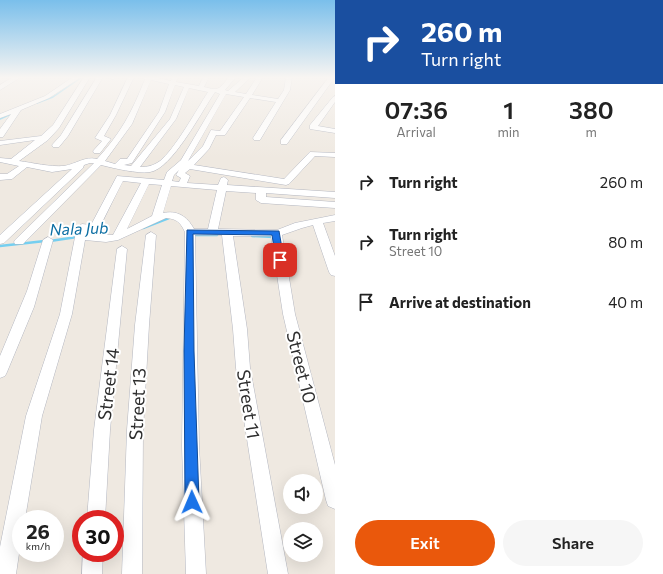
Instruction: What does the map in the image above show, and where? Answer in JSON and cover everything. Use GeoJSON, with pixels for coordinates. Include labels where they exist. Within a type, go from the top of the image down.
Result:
{"type":"FeatureCollection","features":[{"type":"Feature","properties":{"kind":"street"},"geometry":{"type":"LineString","coordinates":[[0,116],[30,104]]}},
{"type":"Feature","properties":{"kind":"street"},"geometry":{"type":"LineString","coordinates":[[13,162],[56,126],[70,104]]}},
{"type":"Feature","properties":{"kind":"street"},"geometry":{"type":"LineString","coordinates":[[0,143],[43,138],[58,142],[84,104]]}},
{"type":"Feature","properties":{"kind":"street"},"geometry":{"type":"LineString","coordinates":[[19,242],[91,162],[107,139],[98,138],[114,116],[120,104]]}},
{"type":"Feature","properties":{"kind":"street"},"geometry":{"type":"LineString","coordinates":[[0,241],[91,162],[125,130],[139,104]]}},
{"type":"Feature","properties":{"kind":"street"},"geometry":{"type":"LineString","coordinates":[[118,167],[123,161],[128,161],[162,112],[164,104]]}},
{"type":"Feature","properties":{"kind":"street"},"geometry":{"type":"LineString","coordinates":[[134,168],[173,119],[179,104]]}},
{"type":"Feature","properties":{"kind":"street"},"geometry":{"type":"LineString","coordinates":[[120,243],[143,181],[149,170],[163,162],[176,146],[203,104]]}},
{"type":"Feature","properties":{"kind":"street"},"geometry":{"type":"LineString","coordinates":[[157,217],[170,174],[184,161],[217,104]]}},
{"type":"Feature","properties":{"kind":"street"},"geometry":{"type":"LineString","coordinates":[[182,185],[186,176],[180,175],[206,147],[214,132],[222,133],[242,104]]}},
{"type":"Feature","properties":{"kind":"street"},"geometry":{"type":"LineString","coordinates":[[257,138],[277,104]]}},
{"type":"Feature","properties":{"kind":"street"},"geometry":{"type":"LineString","coordinates":[[284,142],[322,104]]}},
{"type":"Feature","properties":{"kind":"street"},"geometry":{"type":"LineString","coordinates":[[325,104],[313,127],[335,131]]}},
{"type":"Feature","properties":{"kind":"street"},"geometry":{"type":"LineString","coordinates":[[0,135],[7,123],[22,107]]}},
{"type":"Feature","properties":{"kind":"street"},"geometry":{"type":"LineString","coordinates":[[187,166],[227,174],[286,182],[313,154],[335,155]]}},
{"type":"Feature","properties":{"kind":"street"},"geometry":{"type":"LineString","coordinates":[[0,160],[52,170],[91,162],[118,167],[149,170]]}},
{"type":"Feature","properties":{"kind":"street"},"geometry":{"type":"LineString","coordinates":[[0,184],[4,177],[25,165]]}},
{"type":"Feature","properties":{"kind":"street"},"geometry":{"type":"LineString","coordinates":[[212,233],[222,188],[227,174]]}},
{"type":"Feature","properties":{"kind":"street"},"geometry":{"type":"LineString","coordinates":[[6,574],[34,416],[66,314],[82,227],[94,228],[120,178],[182,185],[335,195]]}},
{"type":"Feature","properties":{"kind":"street"},"geometry":{"type":"LineString","coordinates":[[261,190],[261,200],[335,205]]}},
{"type":"Feature","properties":{"kind":"street"},"geometry":{"type":"LineString","coordinates":[[120,243],[157,217],[171,214],[183,219],[190,232],[189,351],[193,533],[196,574]]}},
{"type":"Feature","properties":{"kind":"street"},"geometry":{"type":"LineString","coordinates":[[190,232],[276,233],[300,225],[335,218]]}},
{"type":"Feature","properties":{"kind":"street"},"geometry":{"type":"LineString","coordinates":[[317,221],[335,272]]}},
{"type":"Feature","properties":{"kind":"street","name":"Street 11"},"geometry":{"type":"LineString","coordinates":[[227,233],[240,329],[243,368],[278,574]]}},
{"type":"Feature","properties":{"kind":"street","name":"Street 10"},"geometry":{"type":"LineString","coordinates":[[276,233],[289,314],[335,500]]}},
{"type":"Feature","properties":{"kind":"street","name":"Street 13"},"geometry":{"type":"LineString","coordinates":[[132,574],[135,423],[142,325],[151,235]]}},
{"type":"Feature","properties":{"kind":"street"},"geometry":{"type":"LineString","coordinates":[[80,237],[114,238],[120,243]]}},
{"type":"Feature","properties":{"kind":"street"},"geometry":{"type":"LineString","coordinates":[[0,372],[18,333],[37,282],[48,240]]}},
{"type":"Feature","properties":{"kind":"street","name":"Street 14"},"geometry":{"type":"LineString","coordinates":[[97,510],[102,430],[120,243]]}},
{"type":"Feature","properties":{"kind":"street"},"geometry":{"type":"LineString","coordinates":[[92,574],[93,562]]}},
{"type":"Feature","properties":{"kind":"waterway"},"geometry":{"type":"LineString","coordinates":[[0,119],[11,114]]}},
{"type":"Feature","properties":{"kind":"waterway","name":"Nala Jub"},"geometry":{"type":"LineString","coordinates":[[143,228],[169,218]]}},
{"type":"Feature","properties":{"kind":"waterway","name":"Nala Jub"},"geometry":{"type":"LineString","coordinates":[[196,235],[217,235]]}},
{"type":"Feature","properties":{"kind":"waterway","name":"Nala Jub"},"geometry":{"type":"LineString","coordinates":[[252,236],[274,237]]}},
{"type":"Feature","properties":{"kind":"waterway","name":"Nala Jub"},"geometry":{"type":"LineString","coordinates":[[50,241],[77,237]]}},
{"type":"Feature","properties":{"kind":"waterway","name":"Nala Jub"},"geometry":{"type":"LineString","coordinates":[[0,246],[45,241]]}},
{"type":"Feature","properties":{"kind":"route"},"geometry":{"type":"LineString","coordinates":[[192,502],[189,351],[190,232],[276,233],[280,260]]}}]}
